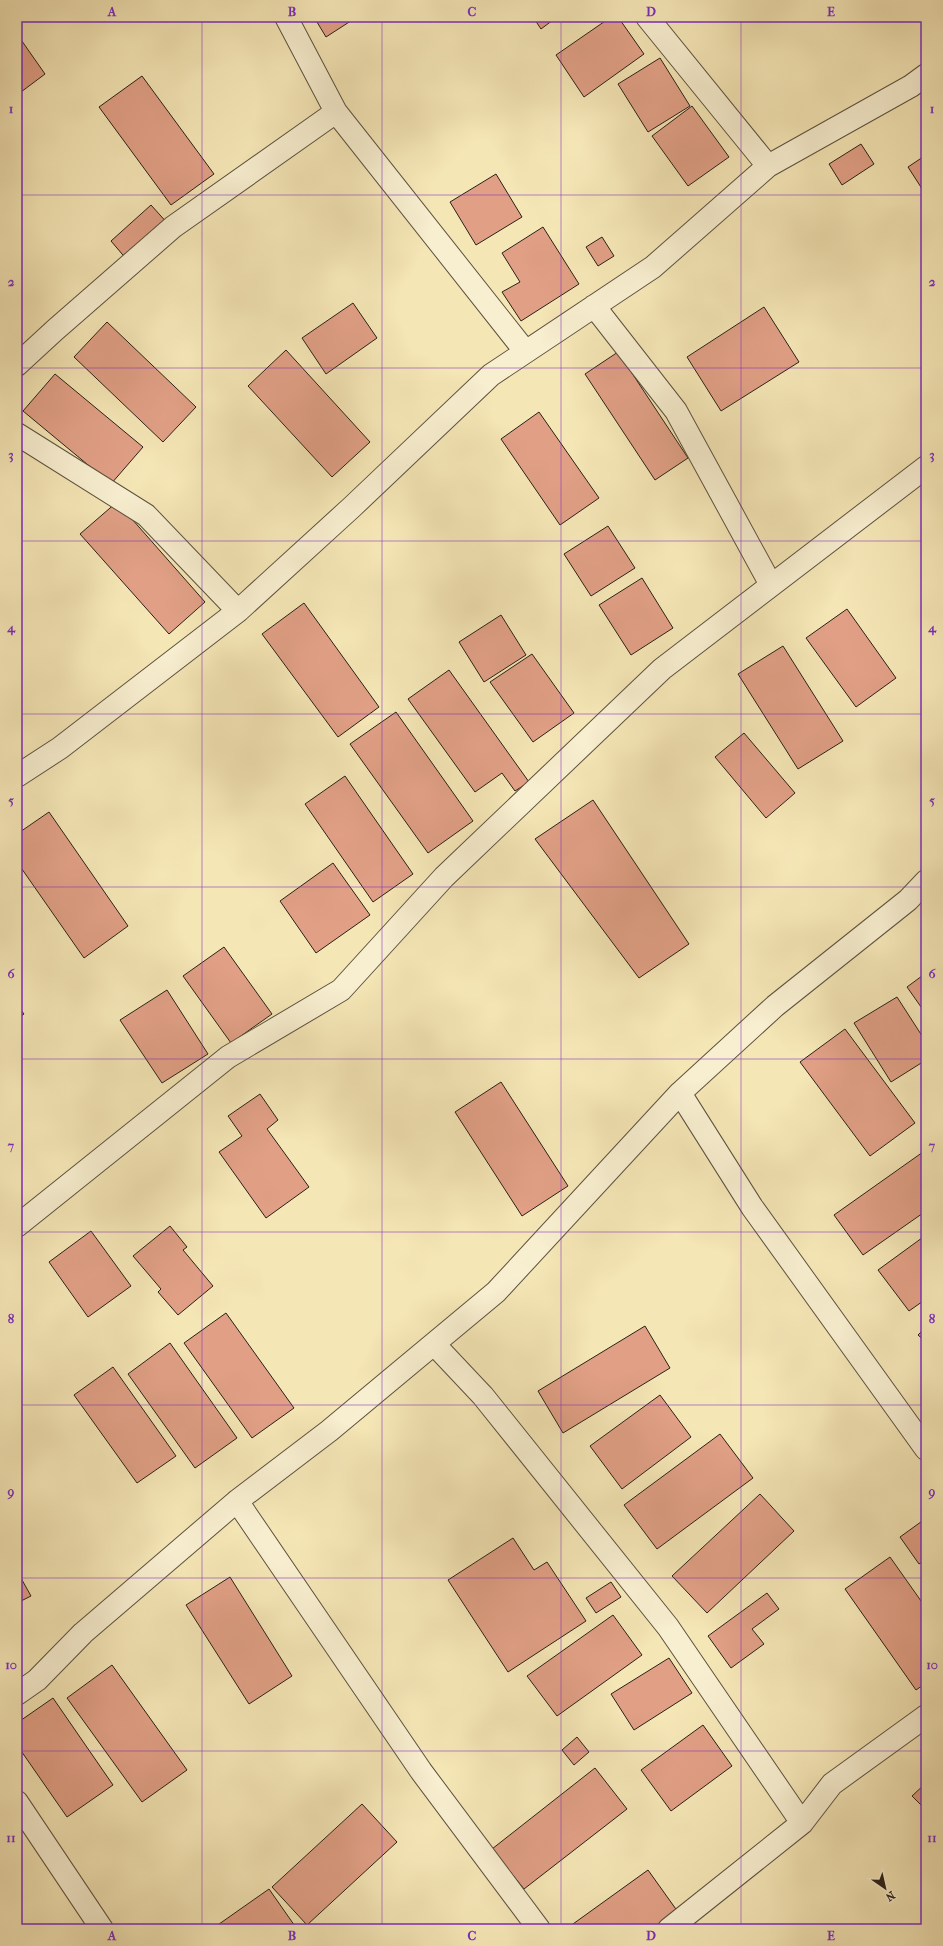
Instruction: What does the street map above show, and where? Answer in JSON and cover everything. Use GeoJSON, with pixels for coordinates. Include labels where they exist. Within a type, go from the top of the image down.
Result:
{"type":"FeatureCollection","features":[{"type":"Feature","properties":{"kind":"street"},"geometry":{"type":"LineString","coordinates":[[286,17],[336,112],[525,351]]}},
{"type":"Feature","properties":{"kind":"street"},"geometry":{"type":"LineString","coordinates":[[647,17],[768,166]]}},
{"type":"Feature","properties":{"kind":"street"},"geometry":{"type":"LineString","coordinates":[[17,776],[60,748],[238,612],[352,507],[491,375],[525,351],[654,268],[768,166],[911,86],[926,75]]}},
{"type":"Feature","properties":{"kind":"street"},"geometry":{"type":"LineString","coordinates":[[17,365],[173,227],[336,112]]}},
{"type":"Feature","properties":{"kind":"street"},"geometry":{"type":"LineString","coordinates":[[594,306],[676,411],[771,585]]}},
{"type":"Feature","properties":{"kind":"street"},"geometry":{"type":"LineString","coordinates":[[17,434],[146,514],[238,612]]}},
{"type":"Feature","properties":{"kind":"street"},"geometry":{"type":"LineString","coordinates":[[17,1226],[228,1057],[341,990],[444,877],[662,669],[926,467]]}},
{"type":"Feature","properties":{"kind":"street"},"geometry":{"type":"LineString","coordinates":[[17,1694],[37,1680],[83,1633],[237,1501],[329,1431],[496,1292],[680,1093],[775,1006],[925,885]]}},
{"type":"Feature","properties":{"kind":"street"},"geometry":{"type":"LineString","coordinates":[[680,1093],[752,1207],[926,1449]]}},
{"type":"Feature","properties":{"kind":"street"},"geometry":{"type":"LineString","coordinates":[[434,1344],[483,1396],[668,1628],[802,1823]]}},
{"type":"Feature","properties":{"kind":"street"},"geometry":{"type":"LineString","coordinates":[[237,1501],[421,1770],[539,1929]]}},
{"type":"Feature","properties":{"kind":"street"},"geometry":{"type":"LineString","coordinates":[[669,1929],[802,1823],[832,1784],[926,1716]]}},
{"type":"Feature","properties":{"kind":"street"},"geometry":{"type":"LineString","coordinates":[[17,1802],[102,1929]]}},
{"type":"Feature","properties":{"kind":"building"},"geometry":{"type":"Polygon","coordinates":[[[314,17],[357,17],[326,37],[314,17]]]}},
{"type":"Feature","properties":{"kind":"building"},"geometry":{"type":"Polygon","coordinates":[[[533,17],[557,17],[541,29],[533,17]]]}},
{"type":"Feature","properties":{"kind":"building"},"geometry":{"type":"Polygon","coordinates":[[[611,17],[618,17],[644,54],[584,97],[556,55],[611,17]]]}},
{"type":"Feature","properties":{"kind":"building"},"geometry":{"type":"Polygon","coordinates":[[[17,34],[45,74],[17,95],[17,34]]]}},
{"type":"Feature","properties":{"kind":"building"},"geometry":{"type":"Polygon","coordinates":[[[660,58],[690,106],[648,132],[618,84],[660,58]]]}},
{"type":"Feature","properties":{"kind":"building"},"geometry":{"type":"Polygon","coordinates":[[[142,76],[214,174],[171,205],[99,107],[142,76]]]}},
{"type":"Feature","properties":{"kind":"building"},"geometry":{"type":"Polygon","coordinates":[[[692,106],[729,157],[688,186],[652,136],[692,106]]]}},
{"type":"Feature","properties":{"kind":"building"},"geometry":{"type":"Polygon","coordinates":[[[861,144],[874,164],[842,185],[829,164],[861,144]]]}},
{"type":"Feature","properties":{"kind":"building"},"geometry":{"type":"Polygon","coordinates":[[[926,155],[926,195],[908,167],[926,155]]]}},
{"type":"Feature","properties":{"kind":"building"},"geometry":{"type":"Polygon","coordinates":[[[496,174],[522,217],[476,245],[450,202],[496,174]]]}},
{"type":"Feature","properties":{"kind":"building"},"geometry":{"type":"Polygon","coordinates":[[[151,205],[169,225],[128,261],[111,241],[151,205]]]}},
{"type":"Feature","properties":{"kind":"building"},"geometry":{"type":"Polygon","coordinates":[[[543,227],[579,284],[521,321],[502,292],[520,282],[502,253],[543,227]]]}},
{"type":"Feature","properties":{"kind":"building"},"geometry":{"type":"Polygon","coordinates":[[[602,237],[614,256],[598,266],[586,247],[602,237]]]}},
{"type":"Feature","properties":{"kind":"building"},"geometry":{"type":"Polygon","coordinates":[[[353,303],[377,338],[326,374],[302,338],[353,303]]]}},
{"type":"Feature","properties":{"kind":"building"},"geometry":{"type":"Polygon","coordinates":[[[764,307],[799,362],[721,411],[687,357],[764,307]]]}},
{"type":"Feature","properties":{"kind":"building"},"geometry":{"type":"Polygon","coordinates":[[[107,322],[196,407],[163,442],[74,357],[107,322]]]}},
{"type":"Feature","properties":{"kind":"building"},"geometry":{"type":"Polygon","coordinates":[[[286,350],[370,442],[332,477],[248,386],[286,350]]]}},
{"type":"Feature","properties":{"kind":"building"},"geometry":{"type":"Polygon","coordinates":[[[618,352],[688,458],[655,480],[585,374],[618,352]]]}},
{"type":"Feature","properties":{"kind":"building"},"geometry":{"type":"Polygon","coordinates":[[[55,374],[143,447],[111,484],[23,411],[55,374]]]}},
{"type":"Feature","properties":{"kind":"building"},"geometry":{"type":"Polygon","coordinates":[[[539,412],[599,498],[560,525],[501,439],[539,412]]]}},
{"type":"Feature","properties":{"kind":"building"},"geometry":{"type":"Polygon","coordinates":[[[117,502],[205,602],[169,634],[80,534],[117,502]]]}},
{"type":"Feature","properties":{"kind":"building"},"geometry":{"type":"Polygon","coordinates":[[[608,526],[635,568],[591,596],[564,554],[608,526]]]}},
{"type":"Feature","properties":{"kind":"building"},"geometry":{"type":"Polygon","coordinates":[[[642,578],[673,628],[631,655],[599,605],[642,578]]]}},
{"type":"Feature","properties":{"kind":"building"},"geometry":{"type":"Polygon","coordinates":[[[304,603],[379,707],[338,737],[262,634],[304,603]]]}},
{"type":"Feature","properties":{"kind":"building"},"geometry":{"type":"Polygon","coordinates":[[[847,609],[896,678],[856,707],[806,638],[847,609]]]}},
{"type":"Feature","properties":{"kind":"building"},"geometry":{"type":"Polygon","coordinates":[[[501,615],[526,655],[484,682],[459,642],[501,615]]]}},
{"type":"Feature","properties":{"kind":"building"},"geometry":{"type":"Polygon","coordinates":[[[783,646],[843,741],[798,769],[738,674],[783,646]]]}},
{"type":"Feature","properties":{"kind":"building"},"geometry":{"type":"Polygon","coordinates":[[[532,654],[574,713],[533,742],[490,682],[532,654]]]}},
{"type":"Feature","properties":{"kind":"building"},"geometry":{"type":"Polygon","coordinates":[[[449,670],[529,782],[515,791],[502,773],[475,792],[408,699],[449,670]]]}},
{"type":"Feature","properties":{"kind":"building"},"geometry":{"type":"Polygon","coordinates":[[[396,712],[473,821],[428,853],[350,744],[396,712]]]}},
{"type":"Feature","properties":{"kind":"building"},"geometry":{"type":"Polygon","coordinates":[[[744,733],[795,793],[766,818],[715,757],[744,733]]]}},
{"type":"Feature","properties":{"kind":"building"},"geometry":{"type":"Polygon","coordinates":[[[345,776],[413,874],[373,902],[305,804],[345,776]]]}},
{"type":"Feature","properties":{"kind":"building"},"geometry":{"type":"Polygon","coordinates":[[[593,800],[689,944],[639,978],[535,839],[593,800]]]}},
{"type":"Feature","properties":{"kind":"building"},"geometry":{"type":"Polygon","coordinates":[[[49,812],[128,926],[84,958],[17,862],[17,834],[49,812]]]}},
{"type":"Feature","properties":{"kind":"building"},"geometry":{"type":"Polygon","coordinates":[[[333,863],[370,915],[316,953],[280,901],[333,863]]]}},
{"type":"Feature","properties":{"kind":"building"},"geometry":{"type":"Polygon","coordinates":[[[224,947],[272,1014],[231,1043],[183,976],[224,947]]]}},
{"type":"Feature","properties":{"kind":"building"},"geometry":{"type":"Polygon","coordinates":[[[926,973],[926,1014],[907,987],[926,973]]]}},
{"type":"Feature","properties":{"kind":"building"},"geometry":{"type":"Polygon","coordinates":[[[167,990],[208,1054],[162,1083],[120,1020],[167,990]]]}},
{"type":"Feature","properties":{"kind":"building"},"geometry":{"type":"Polygon","coordinates":[[[897,997],[926,1042],[926,1060],[891,1082],[854,1023],[897,997]]]}},
{"type":"Feature","properties":{"kind":"building"},"geometry":{"type":"Polygon","coordinates":[[[17,1005],[24,1014],[17,1019],[17,1005]]]}},
{"type":"Feature","properties":{"kind":"building"},"geometry":{"type":"Polygon","coordinates":[[[845,1029],[915,1123],[870,1156],[800,1062],[845,1029]]]}},
{"type":"Feature","properties":{"kind":"building"},"geometry":{"type":"Polygon","coordinates":[[[501,1082],[568,1186],[522,1216],[455,1112],[501,1082]]]}},
{"type":"Feature","properties":{"kind":"building"},"geometry":{"type":"Polygon","coordinates":[[[260,1094],[278,1120],[267,1129],[309,1187],[266,1218],[219,1152],[242,1136],[228,1116],[260,1094]]]}},
{"type":"Feature","properties":{"kind":"building"},"geometry":{"type":"Polygon","coordinates":[[[923,1152],[926,1156],[926,1211],[863,1255],[834,1215],[923,1152]]]}},
{"type":"Feature","properties":{"kind":"building"},"geometry":{"type":"Polygon","coordinates":[[[170,1226],[187,1247],[183,1250],[213,1286],[178,1315],[158,1292],[161,1289],[133,1256],[170,1226]]]}},
{"type":"Feature","properties":{"kind":"building"},"geometry":{"type":"Polygon","coordinates":[[[91,1231],[131,1286],[88,1317],[49,1262],[91,1231]]]}},
{"type":"Feature","properties":{"kind":"building"},"geometry":{"type":"Polygon","coordinates":[[[926,1235],[926,1299],[909,1311],[878,1270],[926,1235]]]}},
{"type":"Feature","properties":{"kind":"building"},"geometry":{"type":"Polygon","coordinates":[[[226,1313],[294,1408],[252,1438],[184,1343],[226,1313]]]}},
{"type":"Feature","properties":{"kind":"building"},"geometry":{"type":"Polygon","coordinates":[[[645,1326],[670,1368],[563,1433],[538,1391],[645,1326]]]}},
{"type":"Feature","properties":{"kind":"building"},"geometry":{"type":"Polygon","coordinates":[[[926,1327],[926,1342],[918,1335],[926,1327]]]}},
{"type":"Feature","properties":{"kind":"building"},"geometry":{"type":"Polygon","coordinates":[[[170,1343],[237,1438],[195,1468],[128,1374],[170,1343]]]}},
{"type":"Feature","properties":{"kind":"building"},"geometry":{"type":"Polygon","coordinates":[[[113,1367],[176,1456],[137,1483],[74,1395],[113,1367]]]}},
{"type":"Feature","properties":{"kind":"building"},"geometry":{"type":"Polygon","coordinates":[[[660,1395],[691,1437],[622,1489],[590,1446],[660,1395]]]}},
{"type":"Feature","properties":{"kind":"building"},"geometry":{"type":"Polygon","coordinates":[[[720,1434],[753,1478],[657,1549],[624,1505],[720,1434]]]}},
{"type":"Feature","properties":{"kind":"building"},"geometry":{"type":"Polygon","coordinates":[[[760,1494],[794,1531],[707,1613],[672,1576],[760,1494]]]}},
{"type":"Feature","properties":{"kind":"building"},"geometry":{"type":"Polygon","coordinates":[[[925,1519],[926,1559],[919,1564],[900,1537],[925,1519]]]}},
{"type":"Feature","properties":{"kind":"building"},"geometry":{"type":"Polygon","coordinates":[[[513,1538],[534,1570],[547,1562],[586,1621],[508,1672],[448,1580],[513,1538]]]}},
{"type":"Feature","properties":{"kind":"building"},"geometry":{"type":"Polygon","coordinates":[[[890,1557],[926,1608],[926,1683],[916,1690],[845,1589],[890,1557]]]}},
{"type":"Feature","properties":{"kind":"building"},"geometry":{"type":"Polygon","coordinates":[[[17,1571],[31,1596],[17,1603],[17,1571]]]}},
{"type":"Feature","properties":{"kind":"building"},"geometry":{"type":"Polygon","coordinates":[[[230,1577],[292,1676],[249,1704],[186,1605],[230,1577]]]}},
{"type":"Feature","properties":{"kind":"building"},"geometry":{"type":"Polygon","coordinates":[[[611,1582],[621,1597],[596,1613],[586,1598],[611,1582]]]}},
{"type":"Feature","properties":{"kind":"building"},"geometry":{"type":"Polygon","coordinates":[[[767,1593],[779,1609],[752,1629],[764,1644],[731,1668],[708,1636],[767,1593]]]}},
{"type":"Feature","properties":{"kind":"building"},"geometry":{"type":"Polygon","coordinates":[[[613,1615],[642,1655],[557,1716],[527,1676],[613,1615]]]}},
{"type":"Feature","properties":{"kind":"building"},"geometry":{"type":"Polygon","coordinates":[[[669,1658],[692,1693],[634,1730],[611,1694],[669,1658]]]}},
{"type":"Feature","properties":{"kind":"building"},"geometry":{"type":"Polygon","coordinates":[[[112,1665],[187,1770],[142,1802],[67,1698],[112,1665]]]}},
{"type":"Feature","properties":{"kind":"building"},"geometry":{"type":"Polygon","coordinates":[[[53,1698],[113,1785],[67,1817],[17,1745],[17,1723],[53,1698]]]}},
{"type":"Feature","properties":{"kind":"building"},"geometry":{"type":"Polygon","coordinates":[[[703,1725],[732,1766],[671,1811],[641,1770],[703,1725]]]}},
{"type":"Feature","properties":{"kind":"building"},"geometry":{"type":"Polygon","coordinates":[[[577,1737],[589,1752],[574,1765],[562,1750],[577,1737]]]}},
{"type":"Feature","properties":{"kind":"building"},"geometry":{"type":"Polygon","coordinates":[[[595,1768],[627,1809],[524,1889],[492,1849],[595,1768]]]}},
{"type":"Feature","properties":{"kind":"building"},"geometry":{"type":"Polygon","coordinates":[[[926,1783],[926,1810],[912,1796],[926,1783]]]}},
{"type":"Feature","properties":{"kind":"building"},"geometry":{"type":"Polygon","coordinates":[[[362,1804],[397,1842],[307,1925],[272,1887],[362,1804]]]}},
{"type":"Feature","properties":{"kind":"building"},"geometry":{"type":"Polygon","coordinates":[[[648,1870],[678,1912],[653,1929],[566,1929],[648,1870]]]}},
{"type":"Feature","properties":{"kind":"building"},"geometry":{"type":"Polygon","coordinates":[[[269,1889],[297,1929],[212,1929],[269,1889]]]}}]}
